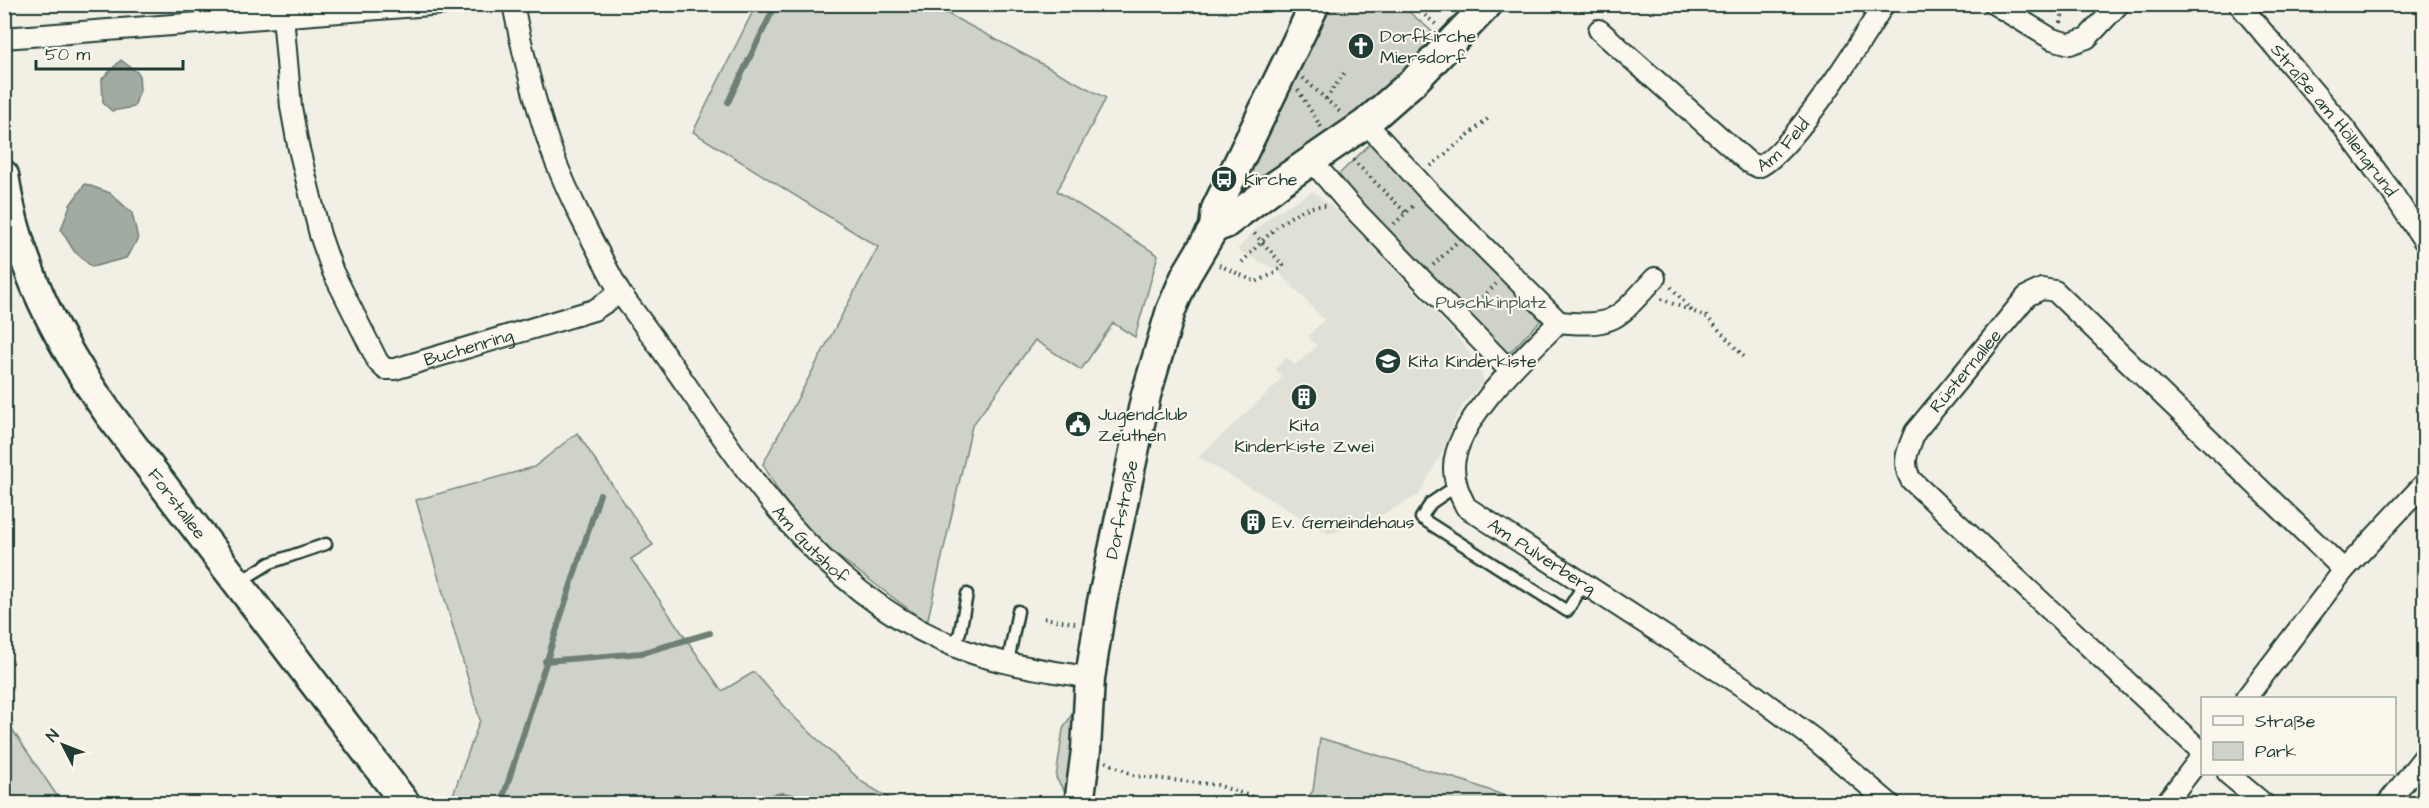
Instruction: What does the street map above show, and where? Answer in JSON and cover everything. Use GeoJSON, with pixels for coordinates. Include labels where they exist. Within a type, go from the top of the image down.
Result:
{"type":"FeatureCollection","features":[{"type":"Feature","properties":{"kind":"main road","name":"Dorfstraße"},"geometry":{"type":"LineString","coordinates":[[1079,804],[1086,750],[1090,678],[1101,607],[1159,344],[1178,291],[1214,228],[1216,208],[1289,70],[1316,4]]}},
{"type":"Feature","properties":{"kind":"main road"},"geometry":{"type":"LineString","coordinates":[[1214,228],[1225,224],[1343,143],[1415,80],[1488,4]]}},
{"type":"Feature","properties":{"kind":"main road","name":"Forstallee"},"geometry":{"type":"LineString","coordinates":[[4,175],[18,241],[33,284],[65,348],[109,414],[406,804]]}},
{"type":"Feature","properties":{"kind":"street"},"geometry":{"type":"LineString","coordinates":[[4,38],[282,11],[443,4]]}},
{"type":"Feature","properties":{"kind":"street"},"geometry":{"type":"LineString","coordinates":[[513,4],[521,47],[555,160],[587,231],[620,293]]}},
{"type":"Feature","properties":{"kind":"street","name":"Am Feld"},"geometry":{"type":"LineString","coordinates":[[1599,30],[1748,162],[1758,167],[1768,163],[1804,121],[1845,65],[1884,4]]}},
{"type":"Feature","properties":{"kind":"street"},"geometry":{"type":"LineString","coordinates":[[1994,4],[2052,39],[2070,44],[2087,38],[2119,4]]}},
{"type":"Feature","properties":{"kind":"street","name":"Straße am Höllengrund"},"geometry":{"type":"LineString","coordinates":[[2243,6],[2344,128],[2391,191],[2424,241]]}},
{"type":"Feature","properties":{"kind":"street","name":"Buchenring"},"geometry":{"type":"LineString","coordinates":[[282,11],[298,145],[320,235],[333,272],[378,362],[385,369],[395,369],[594,310],[620,293]]}},
{"type":"Feature","properties":{"kind":"street"},"geometry":{"type":"LineString","coordinates":[[1343,143],[1423,185],[1558,322],[1587,325],[1609,321],[1619,315],[1651,282]]}},
{"type":"Feature","properties":{"kind":"street"},"geometry":{"type":"LineString","coordinates":[[1343,143],[1381,237],[1510,371]]}},
{"type":"Feature","properties":{"kind":"street","name":"Rüsternallee"},"geometry":{"type":"LineString","coordinates":[[2201,753],[1911,480],[1906,471],[1905,458],[1915,432],[2027,296],[2042,289],[2055,291],[2344,570]]}},
{"type":"Feature","properties":{"kind":"street","name":"Am Gutshof"},"geometry":{"type":"LineString","coordinates":[[620,293],[752,477],[799,536],[826,564],[869,598],[908,624],[954,646],[988,658],[1090,678]]}},
{"type":"Feature","properties":{"kind":"street"},"geometry":{"type":"LineString","coordinates":[[1456,486],[1454,465],[1462,439],[1472,421],[1510,371],[1558,322]]}},
{"type":"Feature","properties":{"kind":"street"},"geometry":{"type":"LineString","coordinates":[[2248,697],[2344,570],[2424,484]]}},
{"type":"Feature","properties":{"kind":"street","name":"Am Pulverberg"},"geometry":{"type":"LineString","coordinates":[[1456,486],[1466,507],[1751,692],[1814,739],[1890,804]]}},
{"type":"Feature","properties":{"kind":"street"},"geometry":{"type":"LineString","coordinates":[[2165,804],[2201,755]]}},
{"type":"Feature","properties":{"kind":"street"},"geometry":{"type":"LineString","coordinates":[[2387,804],[2424,757]]}},
{"type":"Feature","properties":{"kind":"street"},"geometry":{"type":"LineString","coordinates":[[2229,775],[2264,804]]}},
{"type":"Feature","properties":{"kind":"lane"},"geometry":{"type":"LineString","coordinates":[[1456,486],[1431,503],[1421,518],[1567,611],[1584,584]]}},
{"type":"Feature","properties":{"kind":"lane"},"geometry":{"type":"LineString","coordinates":[[239,583],[270,563],[326,544]]}},
{"type":"Feature","properties":{"kind":"lane"},"geometry":{"type":"LineString","coordinates":[[954,646],[960,632],[968,594]]}},
{"type":"Feature","properties":{"kind":"lane"},"geometry":{"type":"LineString","coordinates":[[1008,662],[1018,611]]}},
{"type":"Feature","properties":{"kind":"path"},"geometry":{"type":"LineString","coordinates":[[1411,4],[1454,40]]}},
{"type":"Feature","properties":{"kind":"path"},"geometry":{"type":"LineString","coordinates":[[1289,70],[1298,74],[1326,99],[1343,143],[1406,213]]}},
{"type":"Feature","properties":{"kind":"path"},"geometry":{"type":"LineString","coordinates":[[1289,70],[1328,139],[1343,143]]}},
{"type":"Feature","properties":{"kind":"path"},"geometry":{"type":"LineString","coordinates":[[1326,99],[1345,72]]}},
{"type":"Feature","properties":{"kind":"path"},"geometry":{"type":"LineString","coordinates":[[1381,237],[1406,213],[1423,185],[1490,117]]}},
{"type":"Feature","properties":{"kind":"path"},"geometry":{"type":"LineString","coordinates":[[1242,262],[1284,222],[1315,205]]}},
{"type":"Feature","properties":{"kind":"path"},"geometry":{"type":"LineString","coordinates":[[1218,265],[1256,282],[1275,273],[1282,265],[1249,229]]}},
{"type":"Feature","properties":{"kind":"path"},"geometry":{"type":"LineString","coordinates":[[1420,278],[1468,231]]}},
{"type":"Feature","properties":{"kind":"path"},"geometry":{"type":"LineString","coordinates":[[1460,319],[1508,273]]}},
{"type":"Feature","properties":{"kind":"path"},"geometry":{"type":"LineString","coordinates":[[1651,282],[1660,298],[1707,316],[1744,358]]}},
{"type":"Feature","properties":{"kind":"path"},"geometry":{"type":"LineString","coordinates":[[1678,294],[1692,311]]}},
{"type":"Feature","properties":{"kind":"path"},"geometry":{"type":"LineString","coordinates":[[1044,618],[1078,624]]}},
{"type":"Feature","properties":{"kind":"path"},"geometry":{"type":"LineString","coordinates":[[1104,761],[1136,776],[1217,784],[1265,801],[1282,804]]}},
{"type":"Feature","properties":{"kind":"shaded area"},"geometry":{"type":"Polygon","coordinates":[[[121,60],[139,74],[140,90],[134,107],[112,111],[103,103],[102,79],[121,60]]]}},
{"type":"Feature","properties":{"kind":"shaded area"},"geometry":{"type":"Polygon","coordinates":[[[85,184],[110,193],[132,213],[138,239],[126,258],[92,267],[74,251],[61,230],[70,205],[85,184]]]}},
{"type":"Feature","properties":{"kind":"shaded area","name":"Kita Kinderkiste"},"geometry":{"type":"Polygon","coordinates":[[[1313,191],[1341,214],[1452,331],[1478,364],[1484,381],[1456,417],[1443,450],[1419,495],[1378,517],[1329,534],[1198,457],[1275,386],[1282,377],[1275,368],[1287,357],[1295,365],[1317,346],[1308,336],[1324,320],[1277,270],[1237,250],[1273,214],[1313,191]]]}},
{"type":"Feature","properties":{"kind":"green space"},"geometry":{"type":"Polygon","coordinates":[[[756,5],[931,5],[1106,98],[1057,191],[1158,255],[1135,337],[1113,323],[1081,370],[1035,340],[972,426],[927,623],[835,554],[789,510],[763,464],[878,247],[693,132],[756,5]]]}},
{"type":"Feature","properties":{"kind":"green space"},"geometry":{"type":"Polygon","coordinates":[[[1323,5],[1401,5],[1435,34],[1373,107],[1265,182],[1250,176],[1249,159],[1323,5]]]}},
{"type":"Feature","properties":{"kind":"green space","name":"Puschkinplatz"},"geometry":{"type":"Polygon","coordinates":[[[1372,142],[1543,318],[1510,352],[1501,351],[1335,178],[1372,142]]]}},
{"type":"Feature","properties":{"kind":"green space"},"geometry":{"type":"Polygon","coordinates":[[[577,433],[653,545],[631,559],[722,691],[754,672],[793,716],[862,782],[897,803],[450,803],[480,720],[416,500],[534,467],[577,433]]]}},
{"type":"Feature","properties":{"kind":"green space"},"geometry":{"type":"Polygon","coordinates":[[[1077,706],[1069,798],[1056,778],[1063,729],[1077,706]]]}},
{"type":"Feature","properties":{"kind":"green space"},"geometry":{"type":"Polygon","coordinates":[[[5,719],[62,803],[5,803],[5,719]]]}},
{"type":"Feature","properties":{"kind":"green space"},"geometry":{"type":"Polygon","coordinates":[[[1320,738],[1467,782],[1524,803],[1303,803],[1313,791],[1320,738]]]}},
{"type":"Feature","properties":{"kind":"waterway"},"geometry":{"type":"LineString","coordinates":[[728,102],[776,4]]}},
{"type":"Feature","properties":{"kind":"waterway"},"geometry":{"type":"LineString","coordinates":[[501,804],[600,494]]}},
{"type":"Feature","properties":{"kind":"waterway"},"geometry":{"type":"LineString","coordinates":[[545,661],[642,653],[710,633]]}},
{"type":"Feature","properties":{"kind":"waterway"},"geometry":{"type":"LineString","coordinates":[[734,804],[782,795],[832,804]]}},
{"type":"Feature","properties":{"kind":"place","name":"Dorfkirche Miersdorf"},"geometry":{"type":"Point","coordinates":[1361,46]}},
{"type":"Feature","properties":{"kind":"place","name":"Kirche"},"geometry":{"type":"Point","coordinates":[1224,179]}},
{"type":"Feature","properties":{"kind":"place","name":"Kita Kinderkiste"},"geometry":{"type":"Point","coordinates":[1388,361]}},
{"type":"Feature","properties":{"kind":"place","name":"Kita Kinderkiste Zwei"},"geometry":{"type":"Point","coordinates":[1304,397]}},
{"type":"Feature","properties":{"kind":"place","name":"Jugendclub Zeuthen"},"geometry":{"type":"Point","coordinates":[1078,424]}},
{"type":"Feature","properties":{"kind":"place","name":"Ev. Gemeindehaus"},"geometry":{"type":"Point","coordinates":[1253,522]}}]}
